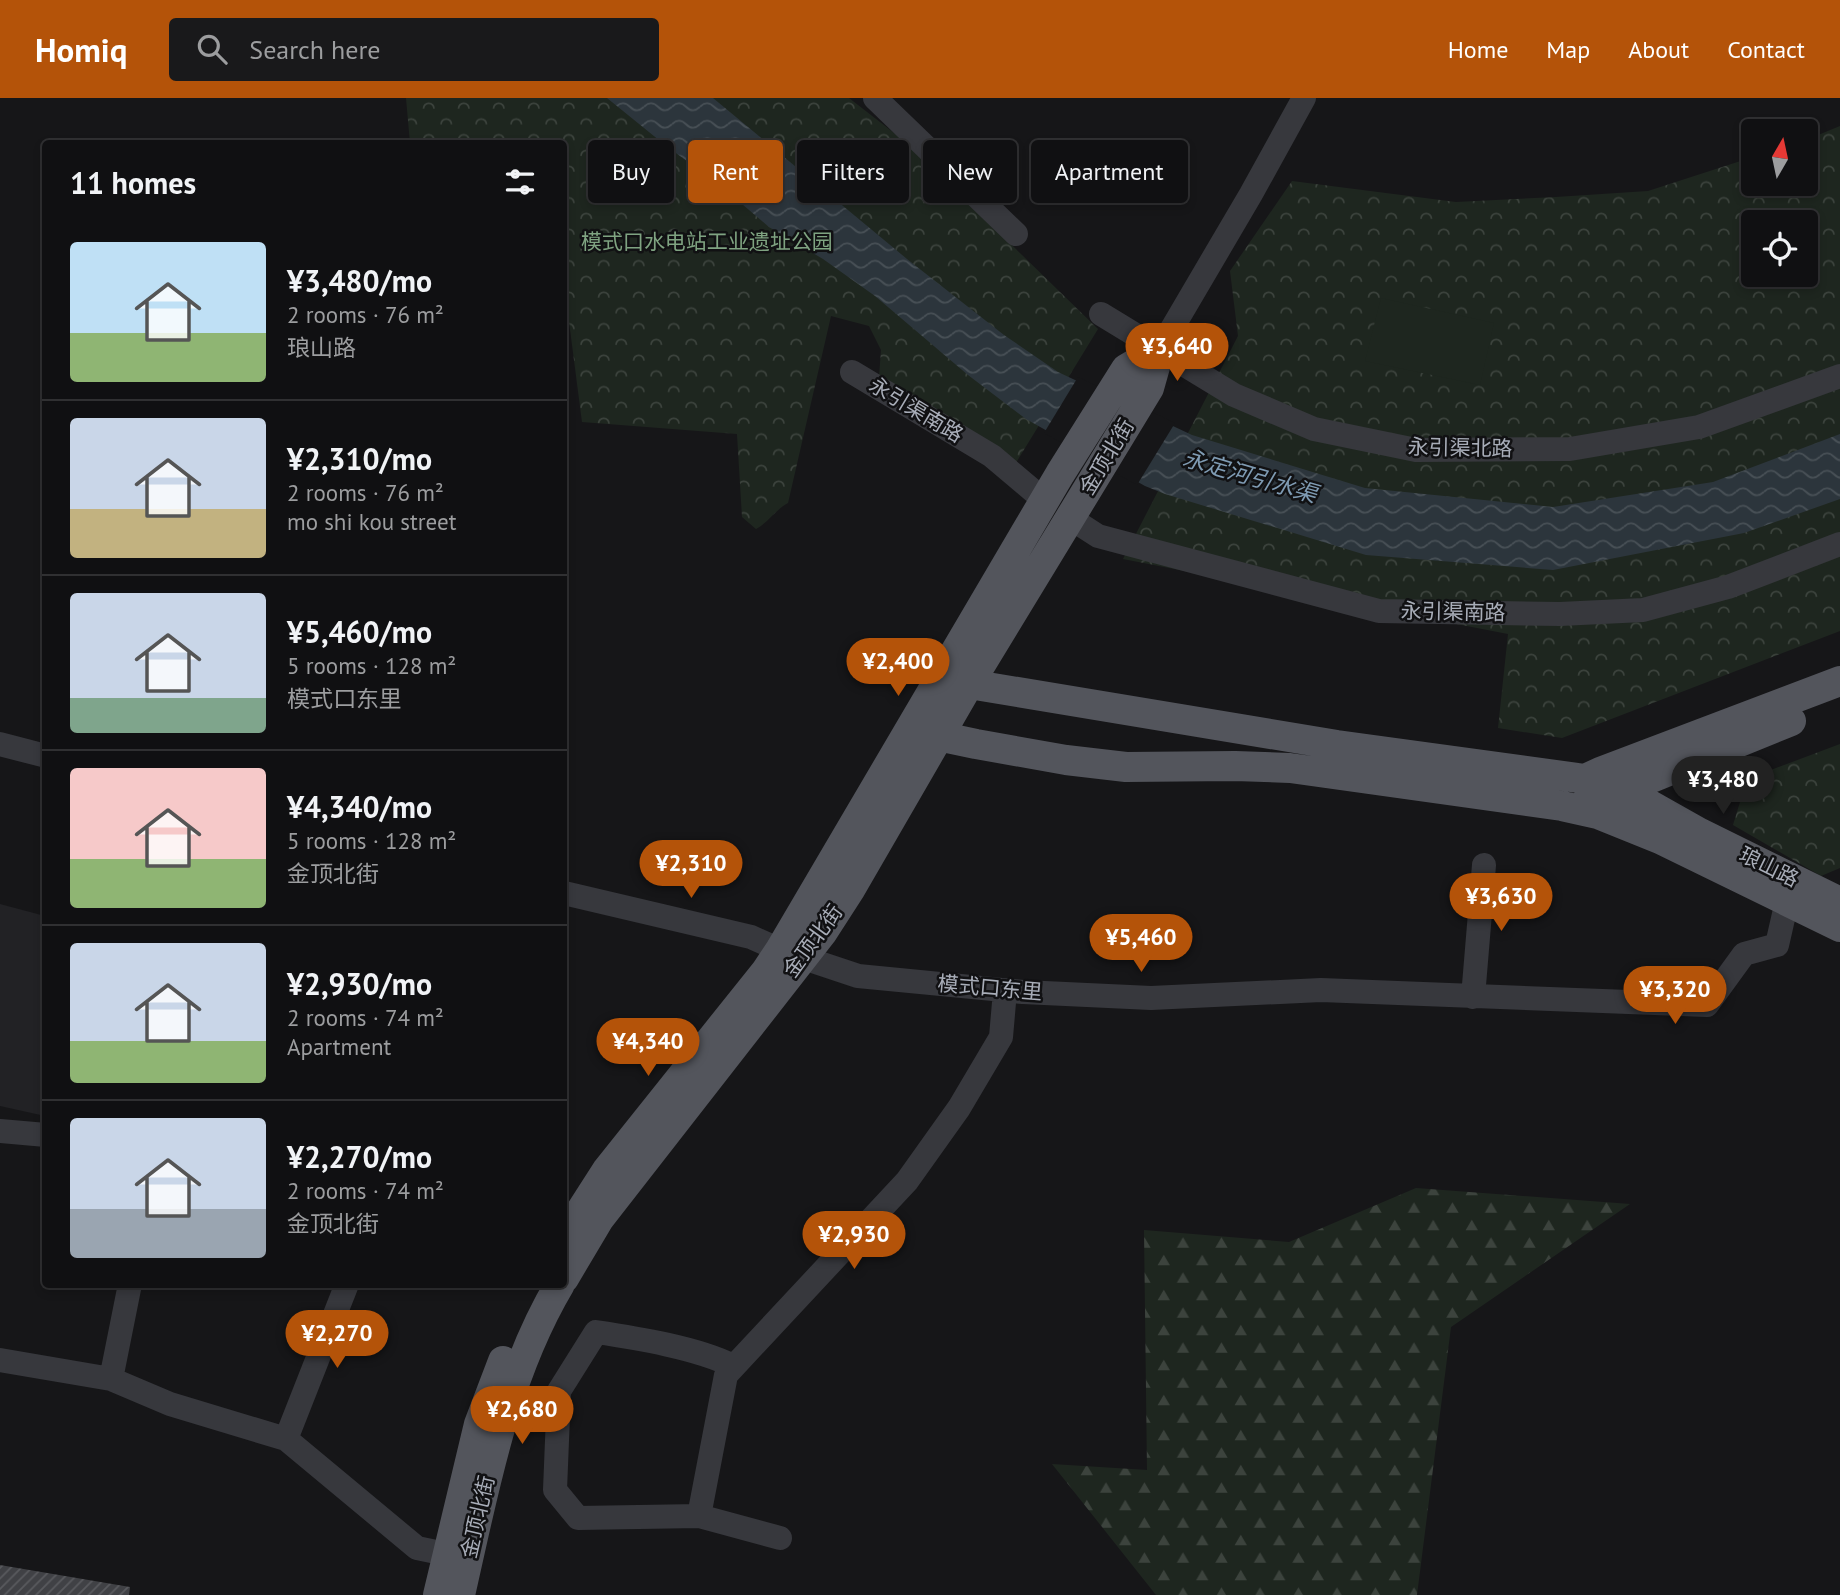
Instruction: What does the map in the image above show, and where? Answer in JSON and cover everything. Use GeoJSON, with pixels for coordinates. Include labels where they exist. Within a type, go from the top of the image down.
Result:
{"type":"FeatureCollection","features":[{"type":"Feature","properties":{"kind":"main road","name":"金顶北街"},"geometry":{"type":"LineString","coordinates":[[925,730],[940,675],[1060,474],[1126,369],[1160,349]]}},
{"type":"Feature","properties":{"kind":"main road","name":"金顶北街"},"geometry":{"type":"LineString","coordinates":[[567,1273],[599,1219],[792,953],[925,730],[969,684],[1149,388],[1160,349]]}},
{"type":"Feature","properties":{"kind":"main road"},"geometry":{"type":"LineString","coordinates":[[940,675],[969,684],[1337,745],[1585,779],[1840,681]]}},
{"type":"Feature","properties":{"kind":"main road"},"geometry":{"type":"LineString","coordinates":[[1598,814],[1620,792],[1680,764],[1840,702]]}},
{"type":"Feature","properties":{"kind":"main road"},"geometry":{"type":"LineString","coordinates":[[925,730],[1066,760],[1126,767],[1235,766],[1332,773],[1562,806],[1598,814]]}},
{"type":"Feature","properties":{"kind":"main road"},"geometry":{"type":"LineString","coordinates":[[1585,779],[1598,814]]}},
{"type":"Feature","properties":{"kind":"main road","name":"琅山路"},"geometry":{"type":"LineString","coordinates":[[1585,779],[1645,802],[1700,833],[1840,902]]}},
{"type":"Feature","properties":{"kind":"main road","name":"琅山路"},"geometry":{"type":"LineString","coordinates":[[1598,814],[1660,839],[1840,927]]}},
{"type":"Feature","properties":{"kind":"main road","name":"金顶北街"},"geometry":{"type":"LineString","coordinates":[[567,1232],[607,1170],[766,971],[792,953]]}},
{"type":"Feature","properties":{"kind":"main road","name":"金顶北街"},"geometry":{"type":"LineString","coordinates":[[460,1595],[457,1556],[479,1424],[518,1322],[536,1288]]}},
{"type":"Feature","properties":{"kind":"main road","name":"金顶北街"},"geometry":{"type":"LineString","coordinates":[[438,1595],[457,1556],[517,1379],[558,1288]]}},
{"type":"Feature","properties":{"kind":"street"},"geometry":{"type":"LineString","coordinates":[[875,98],[1016,234]]}},
{"type":"Feature","properties":{"kind":"street"},"geometry":{"type":"LineString","coordinates":[[1160,349],[1304,98]]}},
{"type":"Feature","properties":{"kind":"street","name":"永引渠北路"},"geometry":{"type":"LineString","coordinates":[[1101,314],[1234,395],[1314,429],[1416,450],[1570,449],[1596,445],[1699,427],[1840,376]]}},
{"type":"Feature","properties":{"kind":"street","name":"永引渠南路"},"geometry":{"type":"LineString","coordinates":[[852,372],[992,456],[1045,501]]}},
{"type":"Feature","properties":{"kind":"street","name":"永引渠南路"},"geometry":{"type":"LineString","coordinates":[[1070,518],[1098,536],[1379,611],[1560,614],[1643,610],[1728,587],[1840,544]]}},
{"type":"Feature","properties":{"kind":"street"},"geometry":{"type":"LineString","coordinates":[[0,744],[42,755]]}},
{"type":"Feature","properties":{"kind":"street"},"geometry":{"type":"LineString","coordinates":[[1473,997],[1484,865]]}},
{"type":"Feature","properties":{"kind":"street","name":"模式口东里"},"geometry":{"type":"LineString","coordinates":[[567,894],[751,937],[858,976],[1005,990],[1151,998],[1321,990],[1707,1004],[1744,954],[1777,945],[1787,901]]}},
{"type":"Feature","properties":{"kind":"street"},"geometry":{"type":"LineString","coordinates":[[699,1516],[726,1375],[907,1181],[959,1108],[1001,1037],[1005,990]]}},
{"type":"Feature","properties":{"kind":"street"},"geometry":{"type":"LineString","coordinates":[[2,1134],[42,1135]]}},
{"type":"Feature","properties":{"kind":"street"},"geometry":{"type":"LineString","coordinates":[[111,1379],[129,1288]]}},
{"type":"Feature","properties":{"kind":"street"},"geometry":{"type":"LineString","coordinates":[[286,1439],[345,1288]]}},
{"type":"Feature","properties":{"kind":"street"},"geometry":{"type":"LineString","coordinates":[[733,1366],[719,1359],[632,1337],[596,1332],[559,1391],[555,1490],[578,1518],[699,1516],[779,1538]]}},
{"type":"Feature","properties":{"kind":"street"},"geometry":{"type":"LineString","coordinates":[[0,1360],[111,1379],[170,1404],[286,1439],[417,1548],[457,1556]]}},
{"type":"Feature","properties":{"kind":"shaded area"},"geometry":{"type":"Polygon","coordinates":[[[0,904],[42,915],[42,1115],[0,1106],[0,904]]]}},
{"type":"Feature","properties":{"kind":"green space","name":"模式口水电站工业遗址公园"},"geometry":{"type":"Polygon","coordinates":[[[406,98],[849,98],[903,140],[797,140],[797,203],[909,203],[909,145],[923,159],[923,203],[969,203],[1098,329],[1014,466],[879,377],[881,350],[869,326],[831,316],[788,503],[756,529],[742,517],[737,434],[582,422],[567,306],[567,140],[410,140],[406,98]]]}},
{"type":"Feature","properties":{"kind":"green space"},"geometry":{"type":"Polygon","coordinates":[[[1840,126],[1840,631],[1562,738],[1498,728],[1508,634],[1123,559],[1238,336],[1230,271],[1292,181],[1456,202],[1648,191],[1741,161],[1741,196],[1818,196],[1818,135],[1840,126]]]}},
{"type":"Feature","properties":{"kind":"green space"},"geometry":{"type":"Polygon","coordinates":[[[1381,298],[1494,323],[1480,385],[1365,361],[1381,298]]]}},
{"type":"Feature","properties":{"kind":"green space"},"geometry":{"type":"Polygon","coordinates":[[[1840,744],[1840,868],[1821,876],[1733,825],[1747,779],[1840,744]]]}},
{"type":"Feature","properties":{"kind":"green space"},"geometry":{"type":"Polygon","coordinates":[[[1416,1188],[1630,1204],[1451,1327],[1417,1595],[1156,1595],[1052,1464],[1147,1470],[1144,1230],[1289,1242],[1416,1188]]]}},
{"type":"Feature","properties":{"kind":"water"},"geometry":{"type":"Polygon","coordinates":[[[607,98],[713,98],[764,140],[688,140],[688,162],[674,152],[674,140],[659,140],[607,98]]]}},
{"type":"Feature","properties":{"kind":"water","name":"永定河引水渠"},"geometry":{"type":"Polygon","coordinates":[[[783,156],[797,168],[797,203],[840,203],[1004,335],[1058,372],[1192,435],[1365,488],[1553,507],[1713,482],[1840,434],[1840,499],[1744,533],[1553,570],[1366,555],[1145,486],[1026,419],[968,375],[875,296],[823,259],[769,227],[741,203],[783,203],[783,156]]]}},
{"type":"Feature","properties":{"kind":"pier"},"geometry":{"type":"Polygon","coordinates":[[[1078,377],[1175,423],[1137,485],[1044,433],[1078,377]]]}},
{"type":"Feature","properties":{"kind":"building"},"geometry":{"type":"Polygon","coordinates":[[[0,1565],[130,1587],[129,1595],[0,1595],[0,1565]]]}}]}
